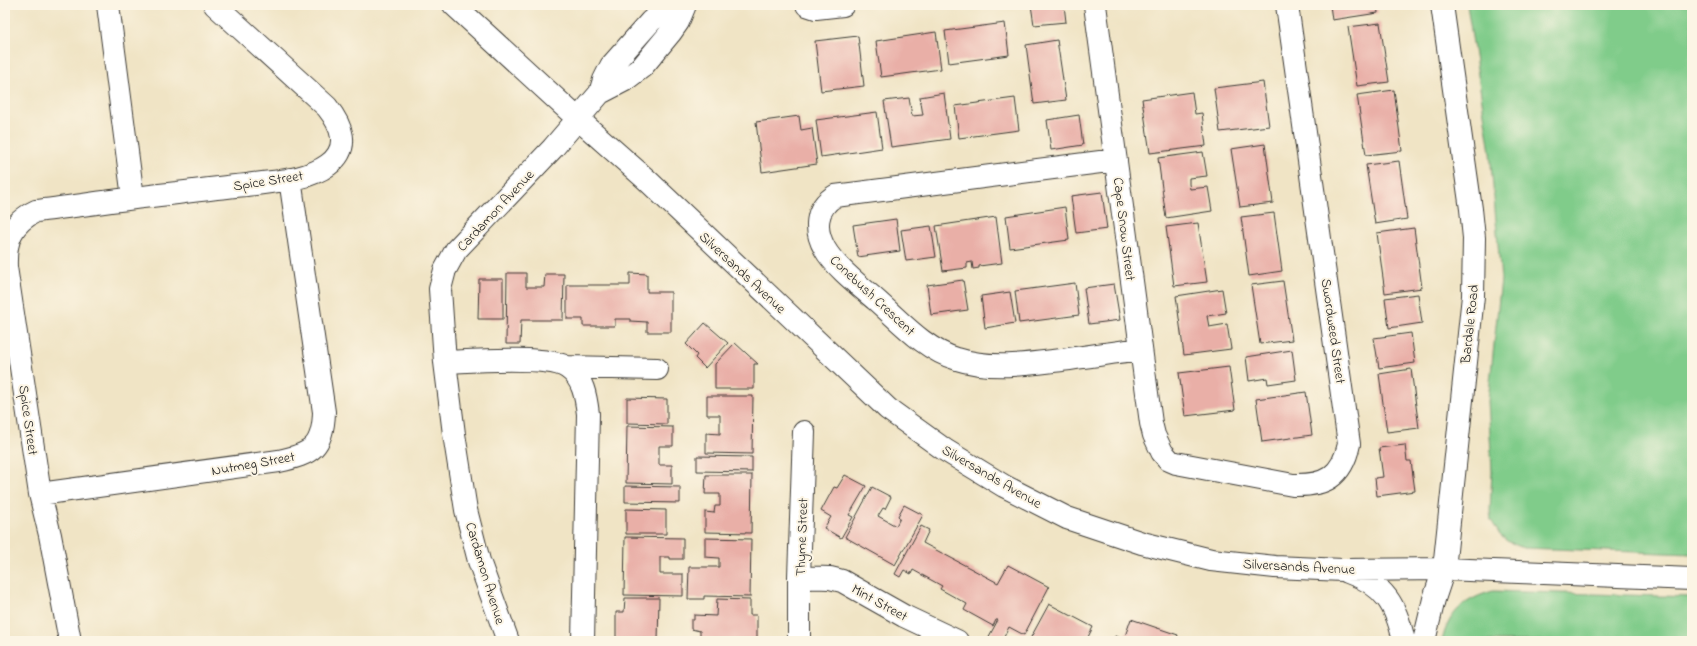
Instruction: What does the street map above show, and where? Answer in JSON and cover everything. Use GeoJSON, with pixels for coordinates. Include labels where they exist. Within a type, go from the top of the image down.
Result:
{"type":"FeatureCollection","features":[{"type":"Feature","properties":{"kind":"street"},"geometry":{"type":"LineString","coordinates":[[108,5],[133,198]]}},
{"type":"Feature","properties":{"kind":"street","name":"Spice Street"},"geometry":{"type":"LineString","coordinates":[[70,641],[53,550],[40,494],[6,267],[6,246],[17,224],[26,216],[36,211],[290,180],[322,169],[334,159],[342,141],[340,126],[327,107],[215,5]]}},
{"type":"Feature","properties":{"kind":"street","name":"Silversands Avenue"},"geometry":{"type":"LineString","coordinates":[[454,5],[652,186],[888,409],[945,450],[1004,486],[1067,518],[1142,543],[1211,560],[1275,567],[1343,570],[1444,569],[1692,579]]}},
{"type":"Feature","properties":{"kind":"street"},"geometry":{"type":"LineString","coordinates":[[600,93],[604,80],[611,66],[657,14],[670,5]]}},
{"type":"Feature","properties":{"kind":"street"},"geometry":{"type":"LineString","coordinates":[[600,93],[625,80],[642,67],[678,22],[685,5]]}},
{"type":"Feature","properties":{"kind":"street"},"geometry":{"type":"LineString","coordinates":[[807,5],[816,8],[843,5]]}},
{"type":"Feature","properties":{"kind":"street","name":"Cape Snow Street"},"geometry":{"type":"LineString","coordinates":[[1095,5],[1140,350],[1154,435],[1162,452]]}},
{"type":"Feature","properties":{"kind":"street","name":"Swordweed Street"},"geometry":{"type":"LineString","coordinates":[[1162,452],[1169,460],[1176,463],[1293,485],[1307,485],[1323,481],[1339,470],[1346,459],[1349,444],[1287,5]]}},
{"type":"Feature","properties":{"kind":"street","name":"Bardale Road"},"geometry":{"type":"LineString","coordinates":[[1424,641],[1434,599],[1444,569],[1474,267],[1471,209],[1442,5]]}},
{"type":"Feature","properties":{"kind":"street"},"geometry":{"type":"LineString","coordinates":[[647,25],[665,39]]}},
{"type":"Feature","properties":{"kind":"street","name":"Cardamon Avenue"},"geometry":{"type":"LineString","coordinates":[[508,641],[479,561],[466,510],[454,434],[445,362],[440,289],[442,277],[456,250],[553,148],[600,93]]}},
{"type":"Feature","properties":{"kind":"street","name":"Conebush Crescent"},"geometry":{"type":"LineString","coordinates":[[1116,160],[835,196],[827,201],[818,215],[820,238],[825,250],[850,277],[919,338],[941,352],[956,359],[983,364],[1009,365],[1140,350]]}},
{"type":"Feature","properties":{"kind":"street","name":"Nutmeg Street"},"geometry":{"type":"LineString","coordinates":[[40,494],[279,461],[293,458],[308,451],[319,441],[324,428],[324,412],[290,180]]}},
{"type":"Feature","properties":{"kind":"street"},"geometry":{"type":"LineString","coordinates":[[445,362],[544,360],[568,367],[656,369]]}},
{"type":"Feature","properties":{"kind":"street"},"geometry":{"type":"LineString","coordinates":[[568,367],[576,376],[583,388],[588,414],[584,641]]}},
{"type":"Feature","properties":{"kind":"street","name":"Thyme Street"},"geometry":{"type":"LineString","coordinates":[[799,641],[799,577],[804,432]]}},
{"type":"Feature","properties":{"kind":"street"},"geometry":{"type":"LineString","coordinates":[[1343,570],[1361,576],[1381,589],[1392,603],[1400,621],[1404,641]]}},
{"type":"Feature","properties":{"kind":"street","name":"Mint Street"},"geometry":{"type":"LineString","coordinates":[[799,577],[830,578],[842,581],[904,616],[956,641]]}},
{"type":"Feature","properties":{"kind":"green space"},"geometry":{"type":"Polygon","coordinates":[[[1467,5],[1692,5],[1692,554],[1523,548],[1507,541],[1500,535],[1491,520],[1492,471],[1488,401],[1501,279],[1490,152],[1467,5]]]}},
{"type":"Feature","properties":{"kind":"green space"},"geometry":{"type":"Polygon","coordinates":[[[1493,591],[1692,597],[1692,641],[1442,641],[1449,622],[1454,614],[1466,602],[1493,591]]]}},
{"type":"Feature","properties":{"kind":"building"},"geometry":{"type":"Polygon","coordinates":[[[1031,5],[1064,5],[1066,22],[1034,25],[1031,5]]]}},
{"type":"Feature","properties":{"kind":"building"},"geometry":{"type":"Polygon","coordinates":[[[1330,5],[1377,5],[1378,13],[1332,20],[1330,5]]]}},
{"type":"Feature","properties":{"kind":"building"},"geometry":{"type":"Polygon","coordinates":[[[1005,23],[1009,55],[949,63],[945,31],[1005,23]]]}},
{"type":"Feature","properties":{"kind":"building"},"geometry":{"type":"Polygon","coordinates":[[[1380,23],[1389,82],[1357,86],[1348,27],[1380,23]]]}},
{"type":"Feature","properties":{"kind":"building"},"geometry":{"type":"Polygon","coordinates":[[[936,32],[941,69],[881,77],[876,41],[936,32]]]}},
{"type":"Feature","properties":{"kind":"building"},"geometry":{"type":"Polygon","coordinates":[[[858,36],[864,86],[821,91],[815,41],[858,36]]]}},
{"type":"Feature","properties":{"kind":"building"},"geometry":{"type":"Polygon","coordinates":[[[1057,40],[1066,100],[1034,104],[1026,45],[1057,40]]]}},
{"type":"Feature","properties":{"kind":"building"},"geometry":{"type":"Polygon","coordinates":[[[1263,82],[1269,126],[1220,132],[1214,88],[1263,82]]]}},
{"type":"Feature","properties":{"kind":"building"},"geometry":{"type":"Polygon","coordinates":[[[1394,90],[1402,151],[1366,155],[1357,95],[1394,90]]]}},
{"type":"Feature","properties":{"kind":"building"},"geometry":{"type":"Polygon","coordinates":[[[1192,92],[1195,114],[1202,113],[1206,146],[1150,153],[1142,99],[1192,92]]]}},
{"type":"Feature","properties":{"kind":"building"},"geometry":{"type":"Polygon","coordinates":[[[944,93],[950,139],[891,147],[884,101],[909,98],[912,116],[923,115],[920,97],[944,93]]]}},
{"type":"Feature","properties":{"kind":"building"},"geometry":{"type":"Polygon","coordinates":[[[1015,98],[1019,130],[959,138],[955,106],[1015,98]]]}},
{"type":"Feature","properties":{"kind":"building"},"geometry":{"type":"Polygon","coordinates":[[[877,112],[882,148],[821,157],[816,120],[877,112]]]}},
{"type":"Feature","properties":{"kind":"building"},"geometry":{"type":"Polygon","coordinates":[[[1079,115],[1083,145],[1051,150],[1047,120],[1079,115]]]}},
{"type":"Feature","properties":{"kind":"building"},"geometry":{"type":"Polygon","coordinates":[[[799,116],[801,130],[812,128],[817,164],[762,172],[756,122],[799,116]]]}},
{"type":"Feature","properties":{"kind":"building"},"geometry":{"type":"Polygon","coordinates":[[[1265,144],[1273,203],[1240,207],[1231,149],[1265,144]]]}},
{"type":"Feature","properties":{"kind":"building"},"geometry":{"type":"Polygon","coordinates":[[[1203,152],[1207,176],[1189,178],[1189,184],[1190,189],[1208,187],[1212,211],[1166,218],[1158,158],[1203,152]]]}},
{"type":"Feature","properties":{"kind":"building"},"geometry":{"type":"Polygon","coordinates":[[[1399,161],[1407,219],[1375,224],[1366,165],[1399,161]]]}},
{"type":"Feature","properties":{"kind":"building"},"geometry":{"type":"Polygon","coordinates":[[[1102,192],[1107,229],[1076,233],[1071,196],[1102,192]]]}},
{"type":"Feature","properties":{"kind":"building"},"geometry":{"type":"Polygon","coordinates":[[[1065,207],[1069,240],[1010,248],[1006,216],[1065,207]]]}},
{"type":"Feature","properties":{"kind":"building"},"geometry":{"type":"Polygon","coordinates":[[[1274,213],[1282,271],[1249,276],[1241,217],[1274,213]]]}},
{"type":"Feature","properties":{"kind":"building"},"geometry":{"type":"Polygon","coordinates":[[[996,217],[1002,263],[979,266],[979,268],[973,269],[972,262],[967,263],[967,268],[943,271],[936,226],[996,217]]]}},
{"type":"Feature","properties":{"kind":"building"},"geometry":{"type":"Polygon","coordinates":[[[896,219],[900,251],[858,257],[853,225],[896,219]]]}},
{"type":"Feature","properties":{"kind":"building"},"geometry":{"type":"Polygon","coordinates":[[[1198,223],[1207,282],[1174,286],[1166,227],[1198,223]]]}},
{"type":"Feature","properties":{"kind":"building"},"geometry":{"type":"Polygon","coordinates":[[[931,226],[936,257],[906,261],[901,230],[931,226]]]}},
{"type":"Feature","properties":{"kind":"building"},"geometry":{"type":"Polygon","coordinates":[[[1414,228],[1422,288],[1385,293],[1377,233],[1414,228]]]}},
{"type":"Feature","properties":{"kind":"building"},"geometry":{"type":"Polygon","coordinates":[[[507,273],[526,273],[526,287],[544,287],[545,274],[564,274],[563,320],[521,320],[520,344],[506,344],[507,273]]]}},
{"type":"Feature","properties":{"kind":"building"},"geometry":{"type":"Polygon","coordinates":[[[630,273],[647,274],[647,292],[671,292],[671,332],[647,332],[647,322],[630,321],[630,319],[615,319],[615,326],[583,326],[583,319],[567,319],[567,285],[630,285],[630,273]]]}},
{"type":"Feature","properties":{"kind":"building"},"geometry":{"type":"Polygon","coordinates":[[[479,279],[503,279],[503,319],[478,319],[479,279]]]}},
{"type":"Feature","properties":{"kind":"building"},"geometry":{"type":"Polygon","coordinates":[[[963,280],[968,310],[931,315],[927,285],[963,280]]]}},
{"type":"Feature","properties":{"kind":"building"},"geometry":{"type":"Polygon","coordinates":[[[1283,281],[1292,340],[1260,344],[1251,285],[1283,281]]]}},
{"type":"Feature","properties":{"kind":"building"},"geometry":{"type":"Polygon","coordinates":[[[1075,283],[1079,315],[1019,323],[1015,291],[1075,283]]]}},
{"type":"Feature","properties":{"kind":"building"},"geometry":{"type":"Polygon","coordinates":[[[1114,284],[1120,320],[1089,324],[1084,288],[1114,284]]]}},
{"type":"Feature","properties":{"kind":"building"},"geometry":{"type":"Polygon","coordinates":[[[1222,289],[1226,313],[1207,316],[1209,327],[1227,324],[1231,349],[1184,355],[1176,296],[1222,289]]]}},
{"type":"Feature","properties":{"kind":"building"},"geometry":{"type":"Polygon","coordinates":[[[1010,292],[1015,323],[985,328],[981,296],[1010,292]]]}},
{"type":"Feature","properties":{"kind":"building"},"geometry":{"type":"Polygon","coordinates":[[[1418,294],[1422,323],[1389,328],[1385,298],[1418,294]]]}},
{"type":"Feature","properties":{"kind":"building"},"geometry":{"type":"Polygon","coordinates":[[[705,323],[728,343],[705,368],[695,358],[697,355],[686,344],[705,323]]]}},
{"type":"Feature","properties":{"kind":"building"},"geometry":{"type":"Polygon","coordinates":[[[1411,333],[1415,363],[1379,368],[1374,338],[1411,333]]]}},
{"type":"Feature","properties":{"kind":"building"},"geometry":{"type":"Polygon","coordinates":[[[735,343],[758,364],[754,364],[754,389],[715,389],[715,364],[735,343]]]}},
{"type":"Feature","properties":{"kind":"building"},"geometry":{"type":"Polygon","coordinates":[[[1292,350],[1296,380],[1268,384],[1267,378],[1249,381],[1246,357],[1292,350]]]}},
{"type":"Feature","properties":{"kind":"building"},"geometry":{"type":"Polygon","coordinates":[[[1229,367],[1235,410],[1185,416],[1179,373],[1229,367]]]}},
{"type":"Feature","properties":{"kind":"building"},"geometry":{"type":"Polygon","coordinates":[[[1411,369],[1419,428],[1387,432],[1379,374],[1411,369]]]}},
{"type":"Feature","properties":{"kind":"building"},"geometry":{"type":"Polygon","coordinates":[[[1306,392],[1312,435],[1262,442],[1256,399],[1306,392]]]}},
{"type":"Feature","properties":{"kind":"building"},"geometry":{"type":"Polygon","coordinates":[[[707,396],[753,396],[752,454],[706,453],[706,433],[720,434],[720,415],[707,415],[707,396]]]}},
{"type":"Feature","properties":{"kind":"building"},"geometry":{"type":"Polygon","coordinates":[[[627,398],[667,399],[667,424],[627,423],[627,398]]]}},
{"type":"Feature","properties":{"kind":"building"},"geometry":{"type":"Polygon","coordinates":[[[627,426],[673,427],[673,446],[659,446],[659,465],[672,465],[672,484],[626,483],[627,426]]]}},
{"type":"Feature","properties":{"kind":"building"},"geometry":{"type":"Polygon","coordinates":[[[1405,445],[1407,461],[1411,461],[1415,491],[1377,496],[1375,478],[1383,477],[1379,448],[1405,445]]]}},
{"type":"Feature","properties":{"kind":"building"},"geometry":{"type":"Polygon","coordinates":[[[697,456],[752,457],[752,472],[697,471],[697,456]]]}},
{"type":"Feature","properties":{"kind":"building"},"geometry":{"type":"Polygon","coordinates":[[[706,475],[752,475],[751,533],[705,532],[705,512],[714,513],[715,506],[720,506],[720,494],[705,494],[706,475]]]}},
{"type":"Feature","properties":{"kind":"building"},"geometry":{"type":"Polygon","coordinates":[[[845,475],[866,486],[849,515],[853,517],[841,538],[824,528],[831,517],[821,511],[834,487],[837,488],[845,475]]]}},
{"type":"Feature","properties":{"kind":"building"},"geometry":{"type":"Polygon","coordinates":[[[625,486],[680,487],[680,503],[625,502],[625,486]]]}},
{"type":"Feature","properties":{"kind":"building"},"geometry":{"type":"Polygon","coordinates":[[[872,487],[891,497],[885,509],[883,508],[878,516],[896,526],[900,518],[898,516],[904,505],[923,515],[895,565],[845,537],[872,487]]]}},
{"type":"Feature","properties":{"kind":"building"},"geometry":{"type":"Polygon","coordinates":[[[626,509],[666,510],[666,534],[626,534],[626,509]]]}},
{"type":"Feature","properties":{"kind":"building"},"geometry":{"type":"Polygon","coordinates":[[[921,526],[929,530],[923,543],[998,583],[1008,565],[1049,587],[1024,635],[1009,627],[1002,641],[989,641],[987,640],[998,620],[996,620],[993,626],[964,610],[967,604],[940,589],[942,586],[913,570],[911,574],[904,570],[900,577],[895,574],[921,526]]]}},
{"type":"Feature","properties":{"kind":"building"},"geometry":{"type":"Polygon","coordinates":[[[625,537],[683,538],[683,559],[660,557],[660,574],[683,574],[683,596],[624,595],[625,537]]]}},
{"type":"Feature","properties":{"kind":"building"},"geometry":{"type":"Polygon","coordinates":[[[705,538],[751,539],[750,597],[704,596],[704,599],[688,599],[689,567],[719,567],[719,558],[705,557],[705,538]]]}},
{"type":"Feature","properties":{"kind":"building"},"geometry":{"type":"Polygon","coordinates":[[[625,598],[659,598],[658,641],[616,641],[616,612],[624,612],[625,598]]]}},
{"type":"Feature","properties":{"kind":"building"},"geometry":{"type":"Polygon","coordinates":[[[717,599],[750,600],[750,615],[757,615],[757,641],[700,641],[700,631],[691,629],[691,620],[694,620],[694,615],[716,616],[717,599]]]}},
{"type":"Feature","properties":{"kind":"building"},"geometry":{"type":"Polygon","coordinates":[[[1049,604],[1093,627],[1086,641],[1034,641],[1030,639],[1049,604]]]}},
{"type":"Feature","properties":{"kind":"building"},"geometry":{"type":"Polygon","coordinates":[[[1131,619],[1178,635],[1176,641],[1113,641],[1115,636],[1124,639],[1131,619]]]}}]}
